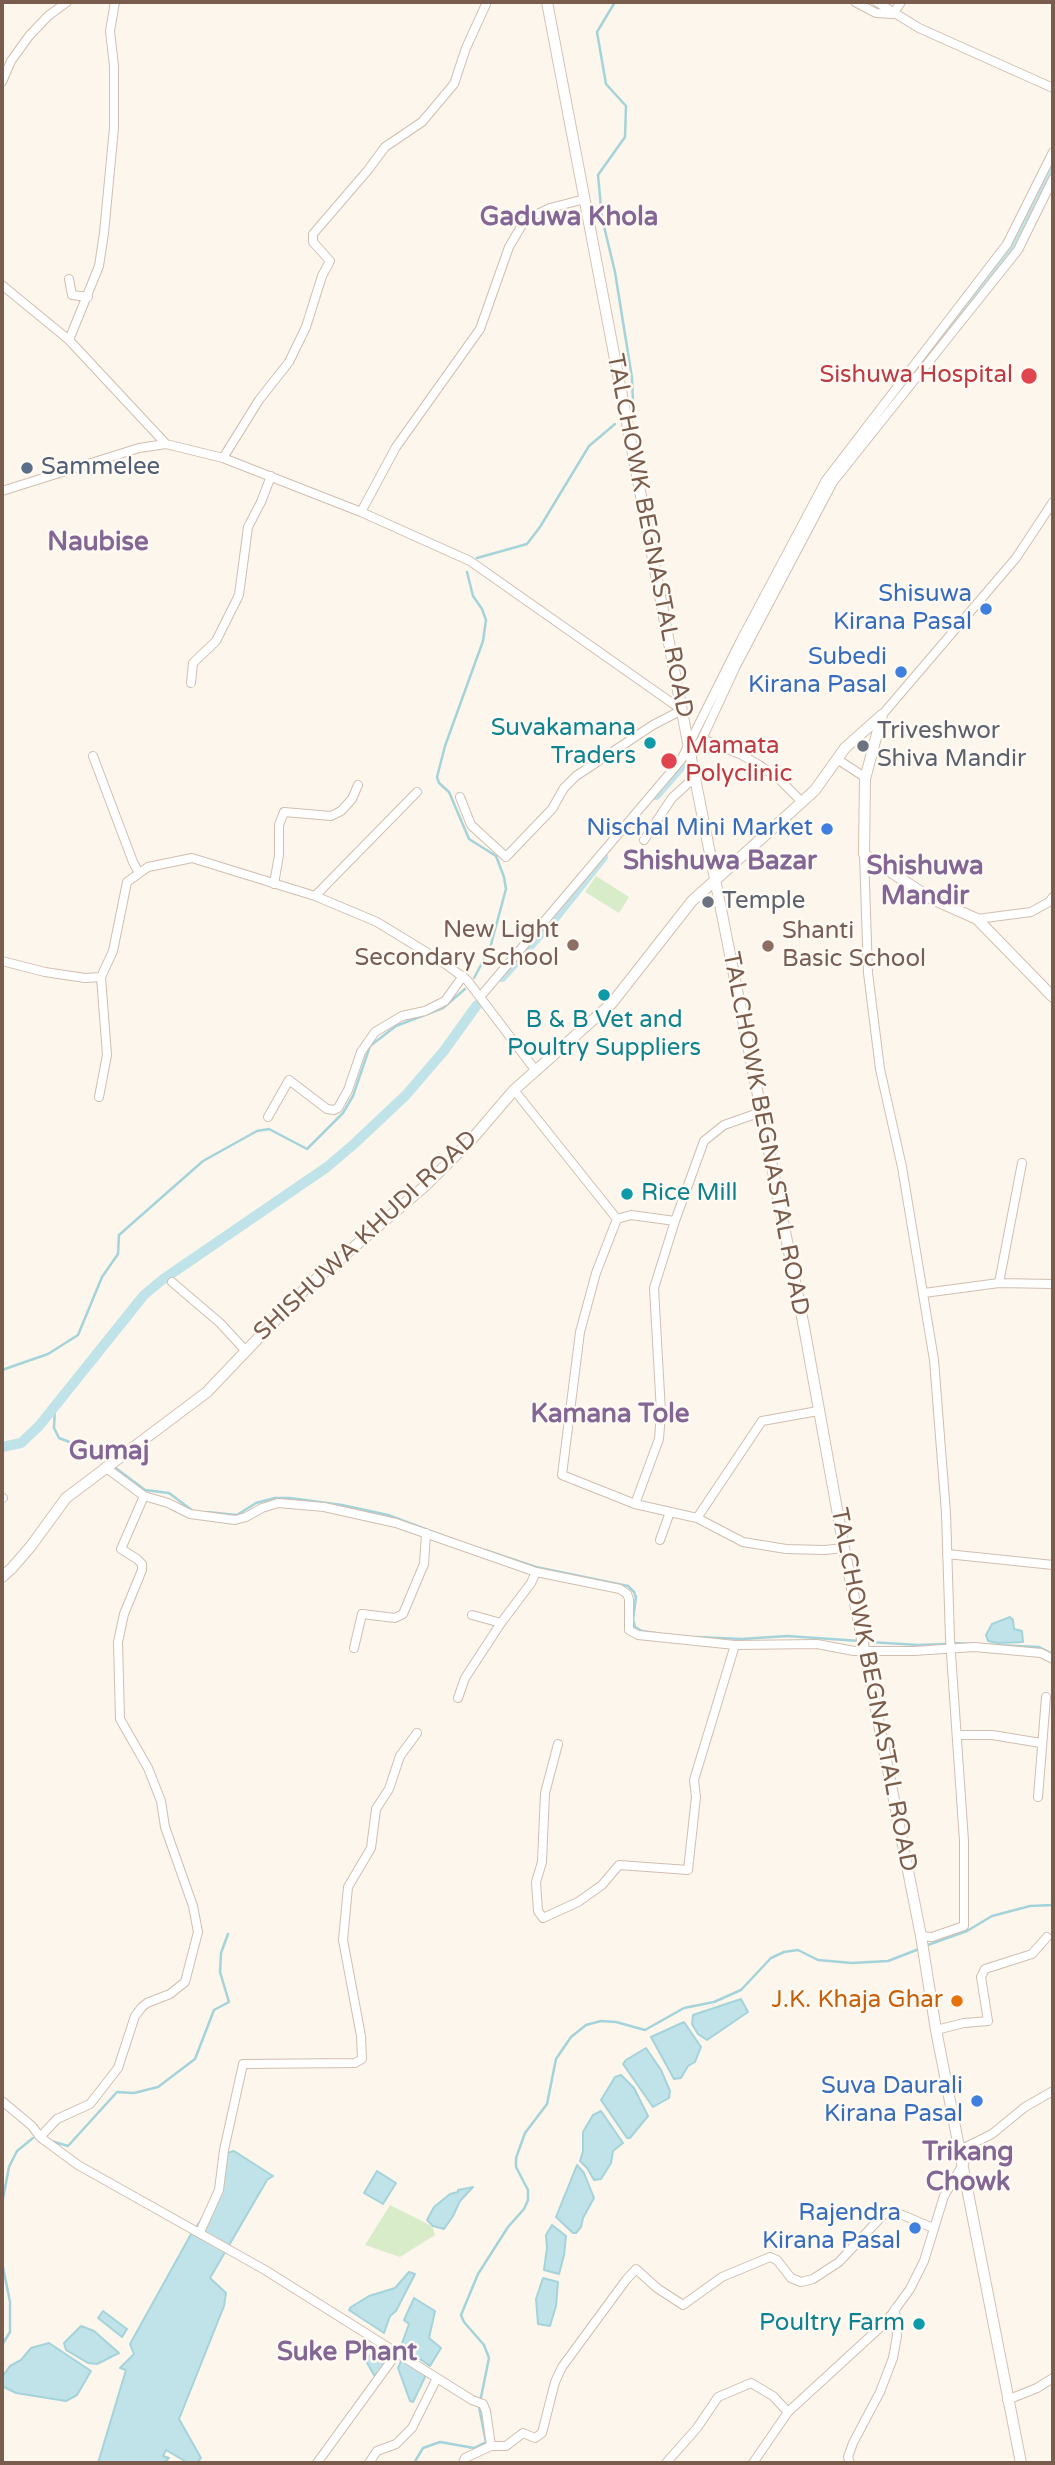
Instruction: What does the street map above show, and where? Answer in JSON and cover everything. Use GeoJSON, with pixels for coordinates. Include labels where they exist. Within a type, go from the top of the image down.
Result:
{"type":"FeatureCollection","features":[{"type":"Feature","properties":{"kind":"main road","name":"TALCHOWK BEGNASTAL ROAD"},"geometry":{"type":"LineString","coordinates":[[547,2],[921,1936],[936,2030]]}},
{"type":"Feature","properties":{"kind":"main road","name":"SHISHUWA KHUDI ROAD"},"geometry":{"type":"LineString","coordinates":[[2,1577],[31,1546],[66,1498],[207,1392],[306,1288],[425,1186],[472,1139],[514,1090],[612,1003],[692,901],[802,802],[845,748],[882,715]]}},
{"type":"Feature","properties":{"kind":"main road"},"geometry":{"type":"LineString","coordinates":[[882,715],[866,778],[864,854],[930,898],[977,919],[1053,998]]}},
{"type":"Feature","properties":{"kind":"main road"},"geometry":{"type":"LineString","coordinates":[[936,2030],[1021,2463]]}},
{"type":"Feature","properties":{"kind":"street"},"geometry":{"type":"LineString","coordinates":[[2,82],[11,61],[29,36],[48,16],[67,2]]}},
{"type":"Feature","properties":{"kind":"street"},"geometry":{"type":"LineString","coordinates":[[69,340],[99,266],[108,205],[115,100],[110,31],[115,2]]}},
{"type":"Feature","properties":{"kind":"street"},"geometry":{"type":"LineString","coordinates":[[223,458],[259,400],[289,362],[300,341],[322,276],[330,261],[313,242],[313,234],[385,147],[422,122],[454,84],[466,48],[487,2]]}},
{"type":"Feature","properties":{"kind":"street"},"geometry":{"type":"LineString","coordinates":[[855,2],[876,13],[893,14]]}},
{"type":"Feature","properties":{"kind":"street"},"geometry":{"type":"LineString","coordinates":[[877,2],[893,14],[1053,88]]}},
{"type":"Feature","properties":{"kind":"street"},"geometry":{"type":"LineString","coordinates":[[893,14],[901,2]]}},
{"type":"Feature","properties":{"kind":"street"},"geometry":{"type":"LineString","coordinates":[[690,752],[740,642],[826,480],[1007,244],[1053,152]]}},
{"type":"Feature","properties":{"kind":"street"},"geometry":{"type":"LineString","coordinates":[[480,997],[702,739],[736,666],[833,482],[1018,250],[1053,179]]}},
{"type":"Feature","properties":{"kind":"street"},"geometry":{"type":"LineString","coordinates":[[361,512],[396,447],[480,329],[509,247],[525,220],[550,208],[586,199]]}},
{"type":"Feature","properties":{"kind":"street"},"geometry":{"type":"LineString","coordinates":[[69,279],[72,295],[88,297]]}},
{"type":"Feature","properties":{"kind":"street"},"geometry":{"type":"LineString","coordinates":[[2,285],[69,340],[166,444]]}},
{"type":"Feature","properties":{"kind":"street"},"geometry":{"type":"LineString","coordinates":[[2,491],[139,448],[166,444],[223,458],[361,512],[470,561],[682,710],[653,725],[576,776],[564,788],[552,809],[506,857],[471,825],[460,797]]}},
{"type":"Feature","properties":{"kind":"street"},"geometry":{"type":"LineString","coordinates":[[191,683],[193,663],[216,641],[239,595],[248,527],[271,477]]}},
{"type":"Feature","properties":{"kind":"street"},"geometry":{"type":"LineString","coordinates":[[882,715],[1016,558],[1053,502]]}},
{"type":"Feature","properties":{"kind":"street"},"geometry":{"type":"LineString","coordinates":[[702,739],[740,754],[759,765],[778,778],[802,802]]}},
{"type":"Feature","properties":{"kind":"street"},"geometry":{"type":"LineString","coordinates":[[93,756],[139,873]]}},
{"type":"Feature","properties":{"kind":"street"},"geometry":{"type":"LineString","coordinates":[[837,759],[866,778]]}},
{"type":"Feature","properties":{"kind":"street"},"geometry":{"type":"LineString","coordinates":[[644,841],[672,798],[695,777]]}},
{"type":"Feature","properties":{"kind":"street"},"geometry":{"type":"LineString","coordinates":[[274,884],[279,855],[279,825],[284,812],[331,816],[341,811],[352,799],[358,785]]}},
{"type":"Feature","properties":{"kind":"street"},"geometry":{"type":"LineString","coordinates":[[315,896],[417,792]]}},
{"type":"Feature","properties":{"kind":"street"},"geometry":{"type":"LineString","coordinates":[[864,854],[868,973],[880,1069],[902,1167],[934,1360],[946,1513],[950,1643],[964,1841],[964,1926],[932,1937],[921,1936]]}},
{"type":"Feature","properties":{"kind":"street"},"geometry":{"type":"LineString","coordinates":[[99,1097],[107,1055],[100,977],[113,951],[122,914],[125,886],[148,867],[192,858],[315,896],[377,922],[463,976],[536,1071]]}},
{"type":"Feature","properties":{"kind":"street"},"geometry":{"type":"LineString","coordinates":[[977,919],[1031,912],[1053,897]]}},
{"type":"Feature","properties":{"kind":"street"},"geometry":{"type":"LineString","coordinates":[[2,961],[45,972],[85,978],[100,977]]}},
{"type":"Feature","properties":{"kind":"street"},"geometry":{"type":"LineString","coordinates":[[268,1117],[289,1080],[327,1109],[338,1108],[348,1090],[361,1052],[375,1032],[402,1016],[425,1011],[445,1001],[463,976]]}},
{"type":"Feature","properties":{"kind":"street"},"geometry":{"type":"LineString","coordinates":[[514,1090],[617,1219]]}},
{"type":"Feature","properties":{"kind":"street"},"geometry":{"type":"LineString","coordinates":[[635,1504],[659,1439],[661,1412],[654,1288],[675,1221],[704,1142],[724,1125],[761,1112]]}},
{"type":"Feature","properties":{"kind":"street"},"geometry":{"type":"LineString","coordinates":[[999,1283],[1022,1163]]}},
{"type":"Feature","properties":{"kind":"street"},"geometry":{"type":"LineString","coordinates":[[617,1219],[631,1215],[675,1221]]}},
{"type":"Feature","properties":{"kind":"street"},"geometry":{"type":"LineString","coordinates":[[617,1219],[596,1273],[580,1332],[562,1475],[635,1504],[696,1518],[743,1542],[786,1549],[844,1548]]}},
{"type":"Feature","properties":{"kind":"street"},"geometry":{"type":"LineString","coordinates":[[172,1282],[220,1323],[245,1350]]}},
{"type":"Feature","properties":{"kind":"street"},"geometry":{"type":"LineString","coordinates":[[924,1293],[999,1283],[1053,1284]]}},
{"type":"Feature","properties":{"kind":"street"},"geometry":{"type":"LineString","coordinates":[[696,1518],[762,1421],[818,1411]]}},
{"type":"Feature","properties":{"kind":"street"},"geometry":{"type":"LineString","coordinates":[[105,1467],[144,1496],[168,1503],[190,1514],[226,1520],[246,1517],[278,1503],[324,1507],[396,1522],[536,1572],[624,1591],[629,1599],[627,1625],[632,1634],[735,1645],[817,1644],[854,1651],[914,1651],[950,1643],[1033,1652],[1053,1659]]}},
{"type":"Feature","properties":{"kind":"street"},"geometry":{"type":"LineString","coordinates":[[40,2137],[57,2119],[90,2104],[118,2068],[135,2017],[142,2007],[170,1994],[185,1982],[198,1932],[193,1906],[165,1827],[161,1801],[148,1768],[120,1719],[118,1642],[124,1614],[142,1570],[142,1564],[137,1559],[121,1549],[144,1496]]}},
{"type":"Feature","properties":{"kind":"street"},"geometry":{"type":"LineString","coordinates":[[660,1540],[670,1512]]}},
{"type":"Feature","properties":{"kind":"street"},"geometry":{"type":"LineString","coordinates":[[354,1648],[362,1614],[395,1618],[402,1614],[424,1563],[426,1533]]}},
{"type":"Feature","properties":{"kind":"street"},"geometry":{"type":"LineString","coordinates":[[947,1554],[1053,1565]]}},
{"type":"Feature","properties":{"kind":"street"},"geometry":{"type":"LineString","coordinates":[[458,1698],[465,1678],[536,1572]]}},
{"type":"Feature","properties":{"kind":"street"},"geometry":{"type":"LineString","coordinates":[[472,1615],[501,1623]]}},
{"type":"Feature","properties":{"kind":"street"},"geometry":{"type":"LineString","coordinates":[[558,1744],[545,1793],[542,1862],[536,1882],[538,1911],[542,1918],[578,1902],[602,1885],[619,1865],[688,1870],[696,1797],[694,1780],[735,1645]]}},
{"type":"Feature","properties":{"kind":"street"},"geometry":{"type":"LineString","coordinates":[[1038,1797],[1046,1697]]}},
{"type":"Feature","properties":{"kind":"street"},"geometry":{"type":"LineString","coordinates":[[200,2232],[219,2190],[224,2150],[243,2064],[355,2063],[362,2059],[362,2036],[343,1940],[348,1887],[370,1848],[376,1810],[389,1789],[400,1756],[417,1733]]}},
{"type":"Feature","properties":{"kind":"street"},"geometry":{"type":"LineString","coordinates":[[958,1735],[992,1735],[1041,1743]]}},
{"type":"Feature","properties":{"kind":"street"},"geometry":{"type":"LineString","coordinates":[[936,2030],[964,2023],[988,2021],[981,1977],[985,1969],[1032,1954],[1047,1937]]}},
{"type":"Feature","properties":{"kind":"street"},"geometry":{"type":"LineString","coordinates":[[753,2463],[773,2430],[788,2412],[886,2322],[909,2289],[924,2261],[944,2196],[968,2156],[966,2147],[992,2134],[1025,2107],[1053,2091]]}},
{"type":"Feature","properties":{"kind":"street"},"geometry":{"type":"LineString","coordinates":[[2,2101],[32,2126],[40,2137],[89,2171],[158,2212],[200,2232],[472,2400],[483,2404],[491,2445]]}},
{"type":"Feature","properties":{"kind":"street"},"geometry":{"type":"LineString","coordinates":[[463,2463],[465,2458],[491,2445],[506,2446],[523,2433],[535,2438],[542,2433],[555,2382],[562,2367],[636,2269],[657,2288],[683,2305],[722,2277],[770,2257],[777,2260],[791,2278],[801,2281],[813,2279],[839,2262],[884,2214],[893,2211],[933,2228]]}},
{"type":"Feature","properties":{"kind":"street"},"geometry":{"type":"LineString","coordinates":[[850,2463],[848,2457],[853,2443],[880,2392],[893,2358],[897,2336],[895,2309]]}},
{"type":"Feature","properties":{"kind":"street"},"geometry":{"type":"LineString","coordinates":[[317,2463],[397,2353]]}},
{"type":"Feature","properties":{"kind":"street"},"geometry":{"type":"LineString","coordinates":[[369,2463],[377,2451],[396,2444],[412,2428],[437,2378]]}},
{"type":"Feature","properties":{"kind":"street"},"geometry":{"type":"LineString","coordinates":[[1007,2400],[1037,2388],[1053,2378]]}},
{"type":"Feature","properties":{"kind":"street"},"geometry":{"type":"LineString","coordinates":[[666,2463],[697,2428],[718,2398],[751,2383],[773,2396],[788,2412]]}},
{"type":"Feature","properties":{"kind":"green space"},"geometry":{"type":"Polygon","coordinates":[[[596,876],[629,897],[619,913],[585,892],[596,876]]]}},
{"type":"Feature","properties":{"kind":"green space"},"geometry":{"type":"Polygon","coordinates":[[[390,2205],[432,2226],[435,2235],[400,2257],[365,2245],[390,2205]]]}},
{"type":"Feature","properties":{"kind":"water"},"geometry":{"type":"Polygon","coordinates":[[[1010,1617],[1014,1629],[1022,1631],[1023,1642],[988,1641],[986,1635],[992,1624],[1010,1617]]]}},
{"type":"Feature","properties":{"kind":"water"},"geometry":{"type":"Polygon","coordinates":[[[741,1999],[748,2012],[707,2040],[698,2034],[692,2024],[693,2015],[741,1999]]]}},
{"type":"Feature","properties":{"kind":"water"},"geometry":{"type":"Polygon","coordinates":[[[684,2022],[701,2047],[695,2062],[688,2066],[681,2078],[674,2079],[651,2037],[684,2022]]]}},
{"type":"Feature","properties":{"kind":"water"},"geometry":{"type":"Polygon","coordinates":[[[646,2048],[661,2070],[670,2091],[669,2098],[653,2107],[623,2064],[646,2048]]]}},
{"type":"Feature","properties":{"kind":"water"},"geometry":{"type":"Polygon","coordinates":[[[621,2075],[634,2088],[648,2116],[630,2138],[627,2138],[601,2100],[615,2077],[621,2075]]]}},
{"type":"Feature","properties":{"kind":"water"},"geometry":{"type":"Polygon","coordinates":[[[601,2111],[623,2143],[613,2151],[611,2163],[601,2179],[594,2180],[580,2161],[583,2132],[593,2115],[601,2111]]]}},
{"type":"Feature","properties":{"kind":"water"},"geometry":{"type":"Polygon","coordinates":[[[234,2151],[273,2176],[267,2180],[210,2278],[226,2293],[224,2306],[179,2419],[201,2458],[197,2463],[188,2463],[166,2450],[163,2456],[169,2458],[164,2463],[98,2463],[126,2370],[120,2368],[134,2354],[130,2344],[190,2236],[214,2201],[223,2154],[234,2151]]]}},
{"type":"Feature","properties":{"kind":"water"},"geometry":{"type":"Polygon","coordinates":[[[577,2165],[584,2173],[594,2198],[581,2227],[573,2233],[556,2217],[577,2165]]]}},
{"type":"Feature","properties":{"kind":"water"},"geometry":{"type":"Polygon","coordinates":[[[377,2171],[396,2183],[383,2204],[364,2193],[377,2171]]]}},
{"type":"Feature","properties":{"kind":"water"},"geometry":{"type":"Polygon","coordinates":[[[473,2187],[460,2201],[444,2229],[433,2226],[427,2220],[434,2207],[450,2194],[473,2187]]]}},
{"type":"Feature","properties":{"kind":"water"},"geometry":{"type":"Polygon","coordinates":[[[552,2225],[566,2236],[559,2274],[544,2270],[546,2235],[552,2225]]]}},
{"type":"Feature","properties":{"kind":"water"},"geometry":{"type":"Polygon","coordinates":[[[409,2272],[415,2274],[396,2311],[390,2316],[384,2333],[349,2310],[369,2296],[395,2288],[409,2272]]]}},
{"type":"Feature","properties":{"kind":"water"},"geometry":{"type":"Polygon","coordinates":[[[543,2278],[558,2282],[556,2306],[550,2326],[538,2324],[536,2299],[543,2278]]]}},
{"type":"Feature","properties":{"kind":"water"},"geometry":{"type":"Polygon","coordinates":[[[414,2298],[435,2311],[429,2338],[441,2348],[430,2366],[401,2346],[409,2324],[404,2320],[414,2298]]]}},
{"type":"Feature","properties":{"kind":"water"},"geometry":{"type":"Polygon","coordinates":[[[103,2311],[127,2329],[122,2337],[98,2318],[103,2311]]]}},
{"type":"Feature","properties":{"kind":"water"},"geometry":{"type":"Polygon","coordinates":[[[81,2326],[94,2331],[119,2353],[97,2364],[88,2363],[66,2350],[64,2343],[81,2326]]]}},
{"type":"Feature","properties":{"kind":"water"},"geometry":{"type":"Polygon","coordinates":[[[49,2343],[91,2371],[77,2395],[66,2401],[16,2393],[2,2386],[2,2377],[10,2366],[21,2360],[31,2348],[49,2343]]]}},
{"type":"Feature","properties":{"kind":"water"},"geometry":{"type":"Polygon","coordinates":[[[376,2346],[389,2356],[382,2372],[374,2375],[366,2361],[376,2346]]]}},
{"type":"Feature","properties":{"kind":"water"},"geometry":{"type":"Polygon","coordinates":[[[402,2359],[426,2375],[413,2402],[410,2401],[398,2368],[402,2359]]]}},
{"type":"Feature","properties":{"kind":"waterway"},"geometry":{"type":"LineString","coordinates":[[615,2],[597,32],[606,84],[626,106],[625,137],[598,175],[602,218],[615,272],[632,378],[633,403]]}},
{"type":"Feature","properties":{"kind":"waterway"},"geometry":{"type":"LineString","coordinates":[[886,408],[1014,243],[1053,164]]}},
{"type":"Feature","properties":{"kind":"waterway","name":"Gaduwa Khola"},"geometry":{"type":"LineString","coordinates":[[477,558],[527,544],[589,446],[615,424]]}},
{"type":"Feature","properties":{"kind":"waterway","name":"Gaduwa Khola"},"geometry":{"type":"LineString","coordinates":[[467,572],[473,596],[486,620],[483,641],[445,746],[437,777],[439,783],[449,792],[469,839],[496,856],[504,877],[506,889],[490,948],[474,978]]}},
{"type":"Feature","properties":{"kind":"waterway"},"geometry":{"type":"LineString","coordinates":[[694,745],[715,702]]}},
{"type":"Feature","properties":{"kind":"waterway"},"geometry":{"type":"LineString","coordinates":[[656,795],[683,764]]}},
{"type":"Feature","properties":{"kind":"waterway"},"geometry":{"type":"LineString","coordinates":[[502,977],[557,915],[603,857]]}},
{"type":"Feature","properties":{"kind":"waterway"},"geometry":{"type":"LineString","coordinates":[[2,1370],[48,1354],[78,1335],[102,1277],[118,1254],[119,1235],[203,1161],[257,1131],[269,1129],[307,1149],[343,1113],[353,1096],[370,1046],[396,1026],[443,1008],[465,989]]}},
{"type":"Feature","properties":{"kind":"waterway"},"geometry":{"type":"LineString","coordinates":[[2,1447],[21,1443],[39,1426],[144,1295],[327,1167],[354,1144],[406,1095],[443,1052],[477,1005]]}},
{"type":"Feature","properties":{"kind":"waterway"},"geometry":{"type":"LineString","coordinates":[[55,1407],[54,1428],[59,1438],[88,1449],[104,1459]]}},
{"type":"Feature","properties":{"kind":"waterway"},"geometry":{"type":"LineString","coordinates":[[113,1466],[145,1490],[169,1493],[193,1511]]}},
{"type":"Feature","properties":{"kind":"waterway"},"geometry":{"type":"LineString","coordinates":[[207,1512],[237,1515],[256,1503],[275,1498],[290,1498],[388,1515],[452,1539]]}},
{"type":"Feature","properties":{"kind":"waterway"},"geometry":{"type":"LineString","coordinates":[[485,1550],[536,1567],[628,1586],[636,1597],[633,1619],[635,1627],[642,1631],[662,1634]]}},
{"type":"Feature","properties":{"kind":"waterway"},"geometry":{"type":"LineString","coordinates":[[696,1637],[742,1639],[787,1636],[860,1641]]}},
{"type":"Feature","properties":{"kind":"waterway"},"geometry":{"type":"LineString","coordinates":[[870,1642],[947,1644]]}},
{"type":"Feature","properties":{"kind":"waterway"},"geometry":{"type":"LineString","coordinates":[[953,1643],[1039,1647],[1053,1654]]}},
{"type":"Feature","properties":{"kind":"waterway"},"geometry":{"type":"LineString","coordinates":[[925,1946],[967,1931],[992,1916],[1030,1906],[1053,1905]]}},
{"type":"Feature","properties":{"kind":"waterway"},"geometry":{"type":"LineString","coordinates":[[51,2141],[68,2146],[117,2092],[134,2093],[158,2087],[195,2059],[214,2010],[229,2002],[220,1972],[221,1953],[228,1934]]}},
{"type":"Feature","properties":{"kind":"waterway"},"geometry":{"type":"LineString","coordinates":[[414,2463],[423,2448],[440,2442],[474,2448],[486,2442],[479,2407],[489,2358],[484,2345],[461,2315],[478,2274],[528,2200],[528,2190],[516,2167],[516,2158],[525,2133],[547,2104],[556,2059],[571,2037],[586,2025],[601,2021],[645,2030],[684,2008],[714,2002],[741,1990],[771,1958],[784,1952],[798,1950],[818,1960],[852,1963],[888,1961],[919,1949]]}},
{"type":"Feature","properties":{"kind":"waterway"},"geometry":{"type":"LineString","coordinates":[[2,2204],[9,2167],[17,2151],[33,2138]]}},
{"type":"Feature","properties":{"kind":"waterway"},"geometry":{"type":"LineString","coordinates":[[2,2262],[10,2302],[10,2332],[2,2345]]}},
{"type":"Feature","properties":{"kind":"place","name":"Sishuwa Hospital"},"geometry":{"type":"Point","coordinates":[1029,376]}},
{"type":"Feature","properties":{"kind":"place","name":"Sammelee"},"geometry":{"type":"Point","coordinates":[27,468]}},
{"type":"Feature","properties":{"kind":"place","name":"Shisuwa Kirana Pasal"},"geometry":{"type":"Point","coordinates":[986,609]}},
{"type":"Feature","properties":{"kind":"place","name":"Subedi Kirana Pasal"},"geometry":{"type":"Point","coordinates":[901,672]}},
{"type":"Feature","properties":{"kind":"place","name":"Suvakamana Traders"},"geometry":{"type":"Point","coordinates":[650,743]}},
{"type":"Feature","properties":{"kind":"place","name":"Triveshwor Shiva Mandir"},"geometry":{"type":"Point","coordinates":[863,746]}},
{"type":"Feature","properties":{"kind":"place","name":"Mamata Polyclinic"},"geometry":{"type":"Point","coordinates":[669,761]}},
{"type":"Feature","properties":{"kind":"place","name":"Nischal Mini Market"},"geometry":{"type":"Point","coordinates":[827,829]}},
{"type":"Feature","properties":{"kind":"place","name":"Temple"},"geometry":{"type":"Point","coordinates":[708,902]}},
{"type":"Feature","properties":{"kind":"place","name":"New Light Secondary School"},"geometry":{"type":"Point","coordinates":[573,945]}},
{"type":"Feature","properties":{"kind":"place","name":"Shanti Basic School"},"geometry":{"type":"Point","coordinates":[768,946]}},
{"type":"Feature","properties":{"kind":"place","name":"B & B Vet and Poultry Suppliers"},"geometry":{"type":"Point","coordinates":[604,995]}},
{"type":"Feature","properties":{"kind":"place","name":"Rice Mill"},"geometry":{"type":"Point","coordinates":[627,1194]}},
{"type":"Feature","properties":{"kind":"place","name":"J.K. Khaja Ghar"},"geometry":{"type":"Point","coordinates":[957,2001]}},
{"type":"Feature","properties":{"kind":"place","name":"Suva Daurali Kirana Pasal"},"geometry":{"type":"Point","coordinates":[977,2101]}},
{"type":"Feature","properties":{"kind":"place","name":"Rajendra Kirana Pasal"},"geometry":{"type":"Point","coordinates":[915,2228]}},
{"type":"Feature","properties":{"kind":"place","name":"Poultry Farm"},"geometry":{"type":"Point","coordinates":[919,2324]}},
{"type":"Feature","properties":{"kind":"district","name":"Gaduwa Khola"},"geometry":{"type":"Point","coordinates":[569,218]}},
{"type":"Feature","properties":{"kind":"district","name":"Naubise"},"geometry":{"type":"Point","coordinates":[98,543]}},
{"type":"Feature","properties":{"kind":"district","name":"Shishuwa Bazar"},"geometry":{"type":"Point","coordinates":[720,862]}},
{"type":"Feature","properties":{"kind":"district","name":"Shishuwa Mandir"},"geometry":{"type":"Point","coordinates":[925,882]}},
{"type":"Feature","properties":{"kind":"district","name":"Kamana Tole"},"geometry":{"type":"Point","coordinates":[610,1415]}},
{"type":"Feature","properties":{"kind":"district","name":"Gumaj"},"geometry":{"type":"Point","coordinates":[109,1452]}},
{"type":"Feature","properties":{"kind":"district","name":"Trikang Chowk"},"geometry":{"type":"Point","coordinates":[968,2168]}},
{"type":"Feature","properties":{"kind":"district","name":"Suke Phant"},"geometry":{"type":"Point","coordinates":[347,2353]}}]}
